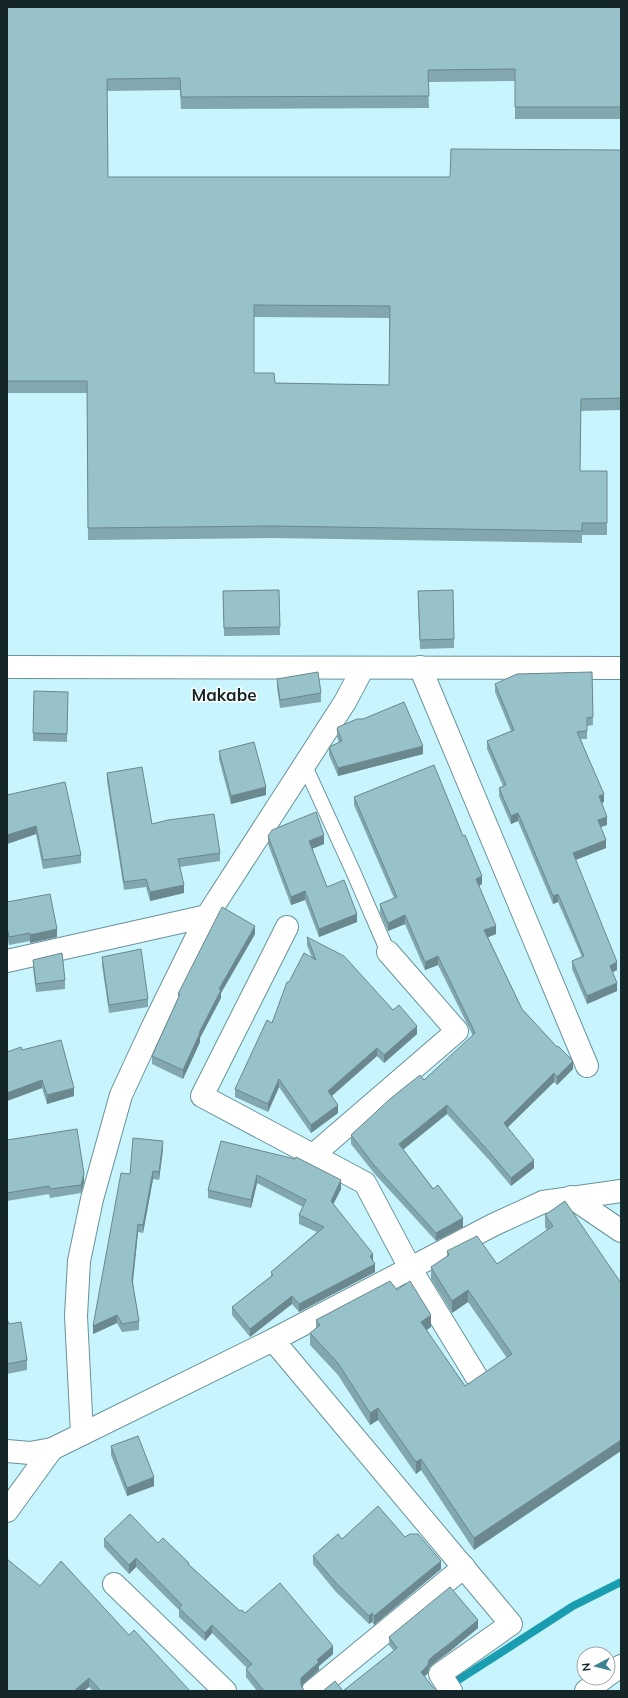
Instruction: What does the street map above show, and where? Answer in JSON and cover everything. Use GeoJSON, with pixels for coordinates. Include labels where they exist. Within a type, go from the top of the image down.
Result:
{"type":"FeatureCollection","features":[{"type":"Feature","properties":{"kind":"street"},"geometry":{"type":"LineString","coordinates":[[7,667],[621,668]]}},
{"type":"Feature","properties":{"kind":"street"},"geometry":{"type":"LineString","coordinates":[[420,667],[587,1066]]}},
{"type":"Feature","properties":{"kind":"street"},"geometry":{"type":"LineString","coordinates":[[82,1434],[76,1316],[80,1261],[92,1199],[121,1096],[153,1026],[207,916],[345,702],[363,668]]}},
{"type":"Feature","properties":{"kind":"street"},"geometry":{"type":"LineString","coordinates":[[7,962],[207,916]]}},
{"type":"Feature","properties":{"kind":"street"},"geometry":{"type":"LineString","coordinates":[[287,927],[202,1096],[365,1183],[410,1268],[476,1376]]}},
{"type":"Feature","properties":{"kind":"street"},"geometry":{"type":"LineString","coordinates":[[312,1156],[457,1031],[388,952]]}},
{"type":"Feature","properties":{"kind":"street"},"geometry":{"type":"LineString","coordinates":[[7,1451],[30,1453],[52,1449],[274,1340],[493,1225],[543,1202],[621,1191]]}},
{"type":"Feature","properties":{"kind":"street"},"geometry":{"type":"LineString","coordinates":[[571,1197],[621,1231]]}},
{"type":"Feature","properties":{"kind":"street"},"geometry":{"type":"LineString","coordinates":[[274,1340],[511,1624],[440,1674],[447,1686]]}},
{"type":"Feature","properties":{"kind":"street"},"geometry":{"type":"LineString","coordinates":[[7,1511],[52,1449]]}},
{"type":"Feature","properties":{"kind":"street"},"geometry":{"type":"LineString","coordinates":[[313,1691],[464,1566]]}},
{"type":"Feature","properties":{"kind":"street"},"geometry":{"type":"LineString","coordinates":[[114,1584],[226,1691]]}},
{"type":"Feature","properties":{"kind":"lane"},"geometry":{"type":"LineString","coordinates":[[304,764],[388,952]]}},
{"type":"Feature","properties":{"kind":"building"},"geometry":{"type":"Polygon","coordinates":[[[7,7],[621,7],[621,107],[515,107],[515,69],[428,70],[429,96],[181,97],[180,78],[107,79],[108,177],[450,177],[451,149],[621,150],[621,398],[581,399],[580,471],[607,471],[607,523],[582,523],[582,531],[272,526],[88,528],[87,381],[7,381],[7,7]],[[254,305],[254,373],[274,373],[275,383],[389,385],[390,306],[254,305]]]}},
{"type":"Feature","properties":{"kind":"building"},"geometry":{"type":"Polygon","coordinates":[[[279,590],[280,627],[224,628],[223,591],[279,590]]]}},
{"type":"Feature","properties":{"kind":"building"},"geometry":{"type":"Polygon","coordinates":[[[453,590],[454,639],[420,640],[418,591],[453,590]]]}},
{"type":"Feature","properties":{"kind":"building"},"geometry":{"type":"Polygon","coordinates":[[[318,672],[321,693],[280,700],[277,679],[318,672]]]}},
{"type":"Feature","properties":{"kind":"building"},"geometry":{"type":"Polygon","coordinates":[[[592,672],[593,717],[587,718],[587,731],[577,732],[604,794],[599,796],[607,817],[598,820],[606,840],[573,853],[617,962],[610,966],[617,983],[587,996],[572,961],[584,956],[558,894],[553,896],[518,813],[511,816],[499,788],[506,785],[487,741],[514,730],[495,684],[517,674],[592,672]]]}},
{"type":"Feature","properties":{"kind":"building"},"geometry":{"type":"Polygon","coordinates":[[[34,691],[68,692],[67,734],[33,733],[34,691]]]}},
{"type":"Feature","properties":{"kind":"building"},"geometry":{"type":"Polygon","coordinates":[[[404,702],[423,746],[338,768],[329,747],[342,741],[337,729],[338,727],[357,719],[363,719],[404,702]]]}},
{"type":"Feature","properties":{"kind":"building"},"geometry":{"type":"Polygon","coordinates":[[[254,742],[266,787],[231,796],[219,751],[254,742]]]}},
{"type":"Feature","properties":{"kind":"building"},"geometry":{"type":"Polygon","coordinates":[[[434,765],[463,836],[465,835],[482,876],[476,879],[496,926],[484,930],[522,1009],[557,1047],[558,1046],[573,1061],[557,1077],[554,1073],[504,1123],[534,1160],[511,1178],[447,1105],[399,1144],[433,1189],[438,1185],[463,1218],[436,1233],[374,1165],[351,1135],[391,1098],[420,1075],[424,1080],[475,1033],[438,956],[425,962],[405,915],[388,923],[380,904],[397,897],[354,797],[434,765]]]}},
{"type":"Feature","properties":{"kind":"building"},"geometry":{"type":"Polygon","coordinates":[[[142,767],[152,824],[168,820],[214,814],[220,853],[178,859],[184,885],[150,892],[146,879],[124,882],[107,773],[142,767]]]}},
{"type":"Feature","properties":{"kind":"building"},"geometry":{"type":"Polygon","coordinates":[[[65,782],[81,855],[43,860],[36,826],[7,835],[7,795],[65,782]]]}},
{"type":"Feature","properties":{"kind":"building"},"geometry":{"type":"Polygon","coordinates":[[[316,812],[324,835],[309,841],[327,887],[344,880],[357,914],[319,929],[305,891],[291,897],[268,836],[272,830],[316,812]]]}},
{"type":"Feature","properties":{"kind":"building"},"geometry":{"type":"Polygon","coordinates":[[[50,894],[57,929],[30,935],[30,933],[9,937],[7,927],[7,902],[50,894]]]}},
{"type":"Feature","properties":{"kind":"building"},"geometry":{"type":"Polygon","coordinates":[[[222,907],[255,926],[219,989],[221,990],[199,1033],[183,1070],[152,1056],[180,994],[178,994],[222,907]]]}},
{"type":"Feature","properties":{"kind":"building"},"geometry":{"type":"Polygon","coordinates":[[[307,937],[344,956],[393,1010],[399,1005],[417,1026],[384,1055],[377,1048],[328,1091],[338,1105],[311,1125],[279,1079],[268,1104],[235,1089],[267,1020],[272,1023],[287,982],[289,982],[304,953],[316,960],[307,937]]]}},
{"type":"Feature","properties":{"kind":"building"},"geometry":{"type":"Polygon","coordinates":[[[141,949],[148,999],[109,1005],[102,957],[141,949]]]}},
{"type":"Feature","properties":{"kind":"building"},"geometry":{"type":"Polygon","coordinates":[[[62,953],[65,980],[36,984],[33,960],[62,953]]]}},
{"type":"Feature","properties":{"kind":"building"},"geometry":{"type":"Polygon","coordinates":[[[61,1040],[74,1088],[47,1095],[42,1080],[7,1093],[7,1052],[21,1047],[22,1050],[61,1040]]]}},
{"type":"Feature","properties":{"kind":"building"},"geometry":{"type":"Polygon","coordinates":[[[77,1129],[84,1174],[81,1185],[50,1189],[49,1186],[7,1193],[7,1140],[77,1129]]]}},
{"type":"Feature","properties":{"kind":"building"},"geometry":{"type":"Polygon","coordinates":[[[133,1138],[163,1141],[159,1172],[153,1171],[143,1225],[138,1224],[132,1280],[139,1321],[122,1324],[117,1315],[93,1326],[121,1173],[130,1174],[133,1138]]]}},
{"type":"Feature","properties":{"kind":"building"},"geometry":{"type":"Polygon","coordinates":[[[221,1141],[295,1159],[296,1157],[341,1180],[331,1201],[373,1254],[370,1256],[375,1264],[299,1304],[292,1296],[250,1329],[232,1307],[273,1275],[271,1272],[324,1227],[299,1215],[306,1200],[257,1175],[251,1200],[208,1190],[221,1141]]]}},
{"type":"Feature","properties":{"kind":"building"},"geometry":{"type":"Polygon","coordinates":[[[565,1201],[621,1283],[621,1440],[474,1538],[421,1459],[416,1462],[378,1408],[370,1413],[338,1363],[310,1333],[320,1325],[316,1320],[390,1281],[397,1290],[410,1281],[431,1315],[421,1322],[465,1386],[512,1354],[468,1290],[452,1301],[431,1267],[449,1255],[447,1251],[477,1236],[497,1264],[553,1226],[545,1215],[565,1201]]]}},
{"type":"Feature","properties":{"kind":"building"},"geometry":{"type":"Polygon","coordinates":[[[7,1319],[9,1324],[21,1322],[27,1360],[7,1364],[7,1319]]]}},
{"type":"Feature","properties":{"kind":"building"},"geometry":{"type":"Polygon","coordinates":[[[138,1436],[154,1477],[127,1488],[111,1446],[138,1436]]]}},
{"type":"Feature","properties":{"kind":"building"},"geometry":{"type":"Polygon","coordinates":[[[378,1506],[405,1537],[410,1534],[418,1534],[441,1561],[374,1616],[372,1613],[369,1616],[336,1583],[313,1556],[338,1534],[342,1539],[378,1506]]]}},
{"type":"Feature","properties":{"kind":"building"},"geometry":{"type":"Polygon","coordinates":[[[130,1514],[158,1543],[163,1538],[189,1563],[188,1564],[240,1611],[242,1610],[245,1613],[280,1583],[333,1646],[317,1660],[319,1662],[301,1678],[301,1685],[304,1691],[264,1691],[246,1669],[252,1664],[212,1625],[205,1633],[179,1608],[182,1605],[136,1558],[129,1565],[104,1539],[130,1514]]]}},
{"type":"Feature","properties":{"kind":"building"},"geometry":{"type":"Polygon","coordinates":[[[7,1559],[40,1586],[61,1561],[129,1635],[134,1630],[190,1691],[101,1691],[89,1678],[74,1691],[7,1691],[7,1559]]]}},
{"type":"Feature","properties":{"kind":"building"},"geometry":{"type":"Polygon","coordinates":[[[450,1587],[478,1620],[433,1656],[429,1660],[428,1665],[421,1672],[436,1691],[343,1691],[397,1648],[389,1637],[450,1587]]]}},
{"type":"Feature","properties":{"kind":"building"},"geometry":{"type":"Polygon","coordinates":[[[335,1681],[343,1691],[323,1691],[335,1681]]]}},
{"type":"Feature","properties":{"kind":"waterway"},"geometry":{"type":"LineString","coordinates":[[449,1686],[573,1606],[621,1582]]}},
{"type":"Feature","properties":{"kind":"district","name":"Makabe"},"geometry":{"type":"Point","coordinates":[224,695]}}]}
